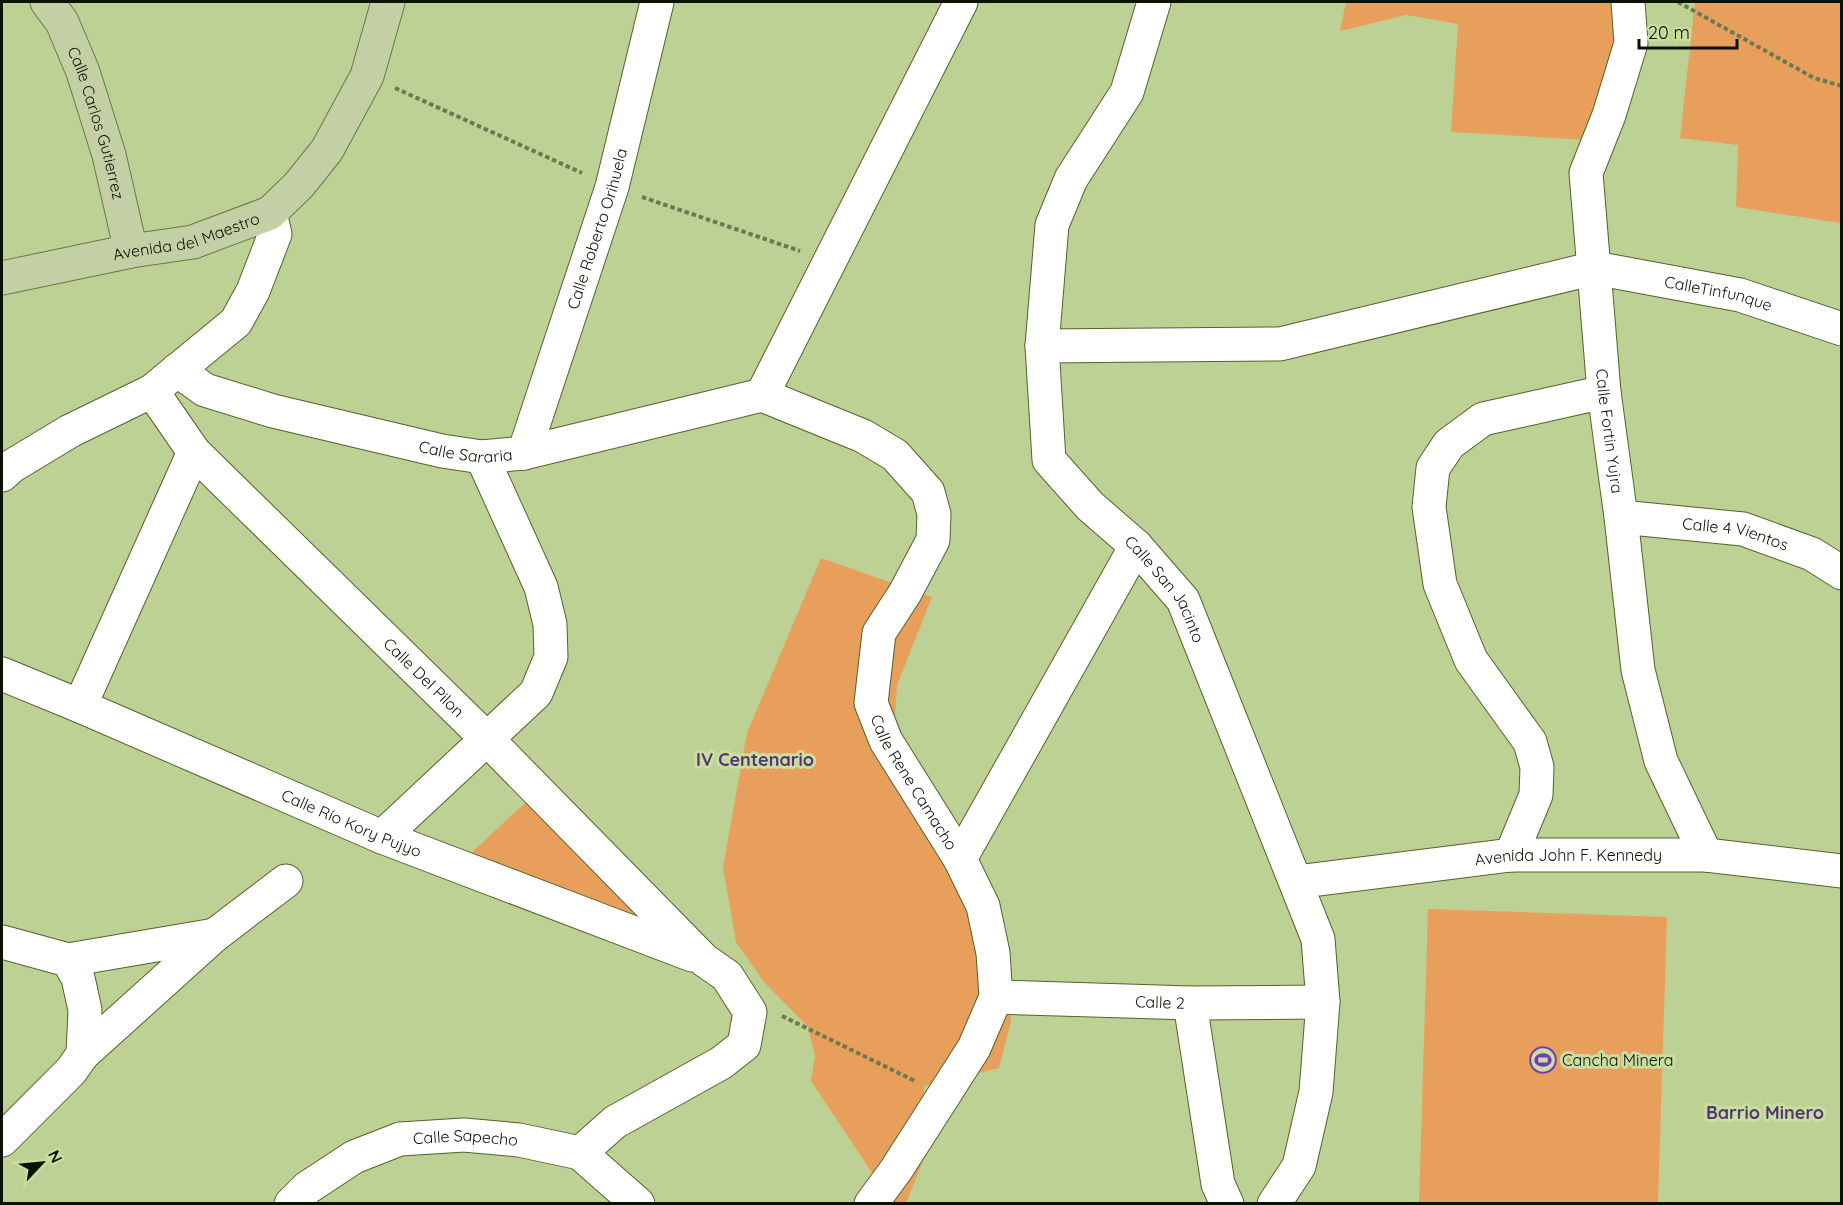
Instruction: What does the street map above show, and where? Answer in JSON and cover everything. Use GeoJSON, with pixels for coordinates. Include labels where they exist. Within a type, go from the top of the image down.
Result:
{"type":"FeatureCollection","features":[{"type":"Feature","properties":{"kind":"main road","name":"Calle Carlos Gutierrez"},"geometry":{"type":"LineString","coordinates":[[47,2],[62,22],[83,72],[109,155],[131,251]]}},
{"type":"Feature","properties":{"kind":"main road","name":"Avenida del Maestro"},"geometry":{"type":"LineString","coordinates":[[2,278],[131,251],[194,242],[270,213],[299,185],[327,150],[367,76],[388,2]]}},
{"type":"Feature","properties":{"kind":"street","name":"Calle Roberto Orihuela"},"geometry":{"type":"LineString","coordinates":[[524,453],[612,187],[657,2]]}},
{"type":"Feature","properties":{"kind":"street"},"geometry":{"type":"LineString","coordinates":[[762,395],[961,2]]}},
{"type":"Feature","properties":{"kind":"street","name":"Calle San Jacinto"},"geometry":{"type":"LineString","coordinates":[[1154,2],[1127,92],[1071,179],[1053,225],[1042,346],[1049,460],[1090,506],[1136,546],[1183,600],[1318,939],[1323,1002],[1316,1092],[1299,1166],[1274,1203]]}},
{"type":"Feature","properties":{"kind":"street","name":"Calle Fortin Yujra"},"geometry":{"type":"LineString","coordinates":[[1628,2],[1631,43],[1609,116],[1586,173],[1604,392],[1640,682],[1661,761],[1706,855]]}},
{"type":"Feature","properties":{"kind":"street"},"geometry":{"type":"LineString","coordinates":[[2,475],[12,466],[70,431],[152,391],[236,322],[253,291],[275,234],[270,213]]}},
{"type":"Feature","properties":{"kind":"street"},"geometry":{"type":"LineString","coordinates":[[1042,346],[1280,344],[1595,268]]}},
{"type":"Feature","properties":{"kind":"street","name":"CalleTinfunque"},"geometry":{"type":"LineString","coordinates":[[1595,268],[1740,295],[1842,329]]}},
{"type":"Feature","properties":{"kind":"street","name":"Calle Sararia"},"geometry":{"type":"LineString","coordinates":[[177,370],[205,390],[273,411],[442,451],[482,457],[524,453],[762,395]]}},
{"type":"Feature","properties":{"kind":"street","name":"Calle Del Pilon"},"geometry":{"type":"LineString","coordinates":[[152,391],[194,452],[487,739],[704,960]]}},
{"type":"Feature","properties":{"kind":"street"},"geometry":{"type":"LineString","coordinates":[[1511,855],[1536,795],[1537,767],[1530,742],[1471,660],[1440,584],[1429,507],[1433,468],[1449,444],[1483,419],[1604,392]]}},
{"type":"Feature","properties":{"kind":"street","name":"Calle Rene Camacho"},"geometry":{"type":"LineString","coordinates":[[762,395],[863,436],[894,455],[928,492],[934,514],[933,540],[905,593],[879,633],[871,703],[886,741],[960,859],[983,906],[993,953],[996,997],[975,1048],[896,1170],[871,1203]]}},
{"type":"Feature","properties":{"kind":"street"},"geometry":{"type":"LineString","coordinates":[[80,706],[194,452]]}},
{"type":"Feature","properties":{"kind":"street"},"geometry":{"type":"LineString","coordinates":[[382,837],[536,693],[551,657],[550,624],[541,587],[482,457]]}},
{"type":"Feature","properties":{"kind":"street","name":"Calle 4 Vientos"},"geometry":{"type":"LineString","coordinates":[[1621,517],[1743,528],[1812,554],[1842,573]]}},
{"type":"Feature","properties":{"kind":"street"},"geometry":{"type":"LineString","coordinates":[[960,859],[1136,546]]}},
{"type":"Feature","properties":{"kind":"street","name":"Calle Río Kory Pujyo"},"geometry":{"type":"LineString","coordinates":[[2,674],[382,837],[704,960]]}},
{"type":"Feature","properties":{"kind":"street","name":"Avenida John F. Kennedy"},"geometry":{"type":"LineString","coordinates":[[1296,882],[1511,855],[1706,855],[1842,871]]}},
{"type":"Feature","properties":{"kind":"street"},"geometry":{"type":"LineString","coordinates":[[2,1140],[71,1071],[82,1054],[215,934],[286,881]]}},
{"type":"Feature","properties":{"kind":"street"},"geometry":{"type":"LineString","coordinates":[[2,942],[68,960],[215,934]]}},
{"type":"Feature","properties":{"kind":"street"},"geometry":{"type":"LineString","coordinates":[[68,960],[78,978],[85,1010],[82,1054]]}},
{"type":"Feature","properties":{"kind":"street"},"geometry":{"type":"LineString","coordinates":[[580,1154],[615,1122],[721,1063],[744,1045],[750,1012],[727,976],[704,960]]}},
{"type":"Feature","properties":{"kind":"street","name":"Calle 2"},"geometry":{"type":"LineString","coordinates":[[996,997],[1190,1003],[1323,1002]]}},
{"type":"Feature","properties":{"kind":"street"},"geometry":{"type":"LineString","coordinates":[[1190,1003],[1218,1184],[1227,1203]]}},
{"type":"Feature","properties":{"kind":"street","name":"Calle Sapecho"},"geometry":{"type":"LineString","coordinates":[[291,1203],[307,1188],[354,1156],[400,1139],[464,1135],[519,1140],[580,1154],[628,1200]]}},
{"type":"Feature","properties":{"kind":"path"},"geometry":{"type":"LineString","coordinates":[[1678,2],[1814,78],[1842,86]]}},
{"type":"Feature","properties":{"kind":"path"},"geometry":{"type":"LineString","coordinates":[[750,1012],[786,1016],[924,1086]]}},
{"type":"Feature","properties":{"kind":"shaded area"},"geometry":{"type":"Polygon","coordinates":[[[1346,2],[1626,2],[1607,141],[1451,132],[1458,24],[1406,15],[1340,31],[1346,2]]]}},
{"type":"Feature","properties":{"kind":"shaded area"},"geometry":{"type":"Polygon","coordinates":[[[1695,2],[1841,2],[1841,223],[1736,207],[1738,145],[1680,138],[1695,2]]]}},
{"type":"Feature","properties":{"kind":"shaded area"},"geometry":{"type":"Polygon","coordinates":[[[821,558],[932,597],[897,685],[894,733],[1010,974],[1011,1021],[999,1068],[924,1086],[923,1161],[906,1203],[892,1203],[811,1081],[815,1056],[808,1027],[764,982],[736,942],[723,867],[747,733],[821,558]]]}},
{"type":"Feature","properties":{"kind":"shaded area"},"geometry":{"type":"Polygon","coordinates":[[[527,801],[658,928],[469,855],[527,801]]]}},
{"type":"Feature","properties":{"kind":"shaded area","name":"Cancha Minera"},"geometry":{"type":"Polygon","coordinates":[[[1428,909],[1667,917],[1658,1203],[1419,1203],[1428,909]]]}},
{"type":"Feature","properties":{"kind":"place","name":"Cancha Minera"},"geometry":{"type":"Point","coordinates":[1543,1060]}},
{"type":"Feature","properties":{"kind":"district","name":"IV Centenario"},"geometry":{"type":"Point","coordinates":[755,760]}},
{"type":"Feature","properties":{"kind":"district","name":"Barrio Minero"},"geometry":{"type":"Point","coordinates":[1765,1113]}}]}
